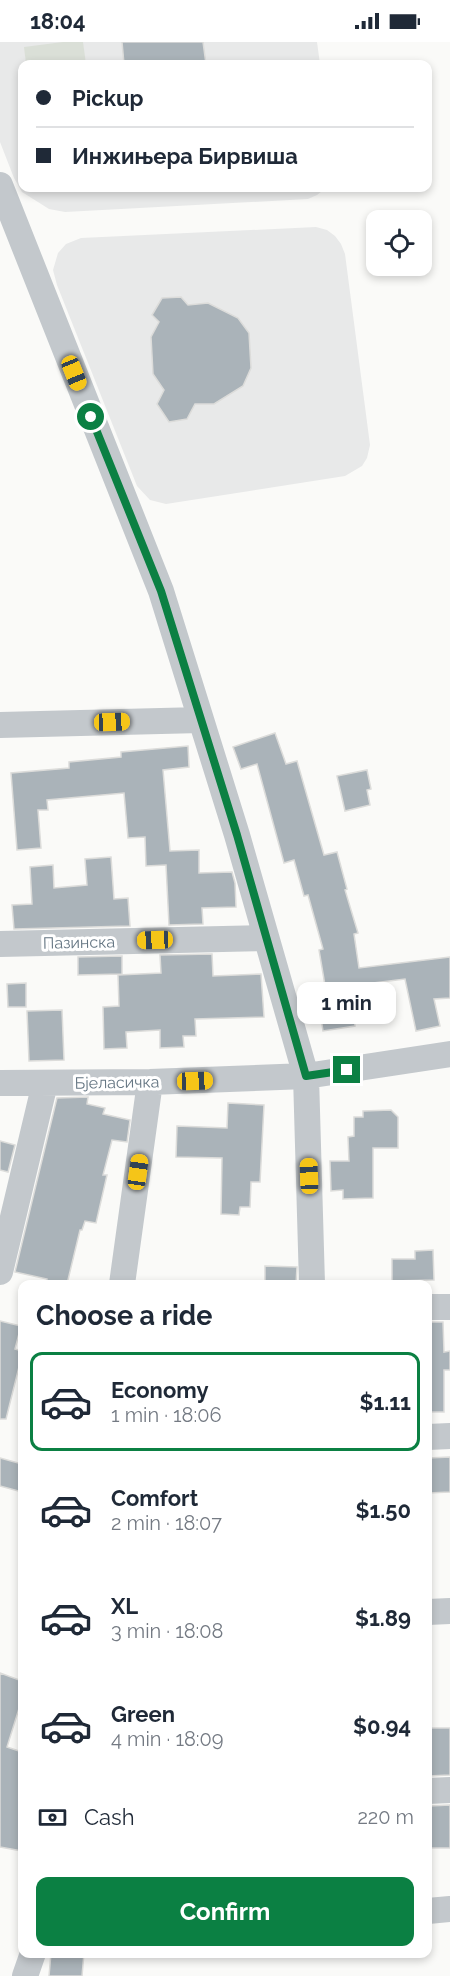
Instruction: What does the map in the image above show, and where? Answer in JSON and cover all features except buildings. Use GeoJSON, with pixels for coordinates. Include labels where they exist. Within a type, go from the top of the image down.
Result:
{"type":"FeatureCollection","features":[{"type":"Feature","properties":{"kind":"street"},"geometry":{"type":"LineString","coordinates":[[0,185],[161,591],[306,1076],[312,1280]]}},
{"type":"Feature","properties":{"kind":"street"},"geometry":{"type":"LineString","coordinates":[[0,725],[201,720]]}},
{"type":"Feature","properties":{"kind":"street","name":"Пазинска"},"geometry":{"type":"LineString","coordinates":[[0,944],[266,938]]}},
{"type":"Feature","properties":{"kind":"street","name":"Бјеласичка"},"geometry":{"type":"LineString","coordinates":[[0,1083],[150,1082],[306,1076],[450,1054]]}},
{"type":"Feature","properties":{"kind":"street"},"geometry":{"type":"LineString","coordinates":[[123,1280],[150,1082]]}},
{"type":"Feature","properties":{"kind":"street"},"geometry":{"type":"LineString","coordinates":[[0,1272],[45,1083]]}},
{"type":"Feature","properties":{"kind":"street"},"geometry":{"type":"LineString","coordinates":[[432,1307],[450,1307]]}},
{"type":"Feature","properties":{"kind":"street"},"geometry":{"type":"LineString","coordinates":[[432,1437],[450,1436]]}},
{"type":"Feature","properties":{"kind":"street"},"geometry":{"type":"LineString","coordinates":[[432,1612],[450,1611]]}},
{"type":"Feature","properties":{"kind":"street"},"geometry":{"type":"LineString","coordinates":[[432,1791],[450,1790]]}},
{"type":"Feature","properties":{"kind":"street"},"geometry":{"type":"LineString","coordinates":[[432,1911],[450,1909]]}},
{"type":"Feature","properties":{"kind":"street"},"geometry":{"type":"LineString","coordinates":[[26,1976],[31,1958]]}},
{"type":"Feature","properties":{"kind":"shaded area"},"geometry":{"type":"Polygon","coordinates":[[[0,42],[317,42],[319,60],[18,60],[18,185],[0,142],[0,42]]]}},
{"type":"Feature","properties":{"kind":"shaded area"},"geometry":{"type":"Polygon","coordinates":[[[83,42],[85,60],[26,60],[24,47],[83,42]]]}},
{"type":"Feature","properties":{"kind":"shaded area"},"geometry":{"type":"Polygon","coordinates":[[[22,192],[321,192],[308,199],[65,212],[49,209],[22,192]]]}},
{"type":"Feature","properties":{"kind":"shaded area"},"geometry":{"type":"Polygon","coordinates":[[[316,227],[327,230],[335,236],[345,254],[370,445],[367,458],[362,466],[345,476],[166,504],[150,500],[137,486],[57,285],[53,270],[58,253],[66,244],[81,238],[316,227]]]}},
{"type":"Feature","properties":{"kind":"route"},"geometry":{"type":"LineString","coordinates":[[91,417],[161,591],[237,835],[306,1076],[347,1070]]}}]}
